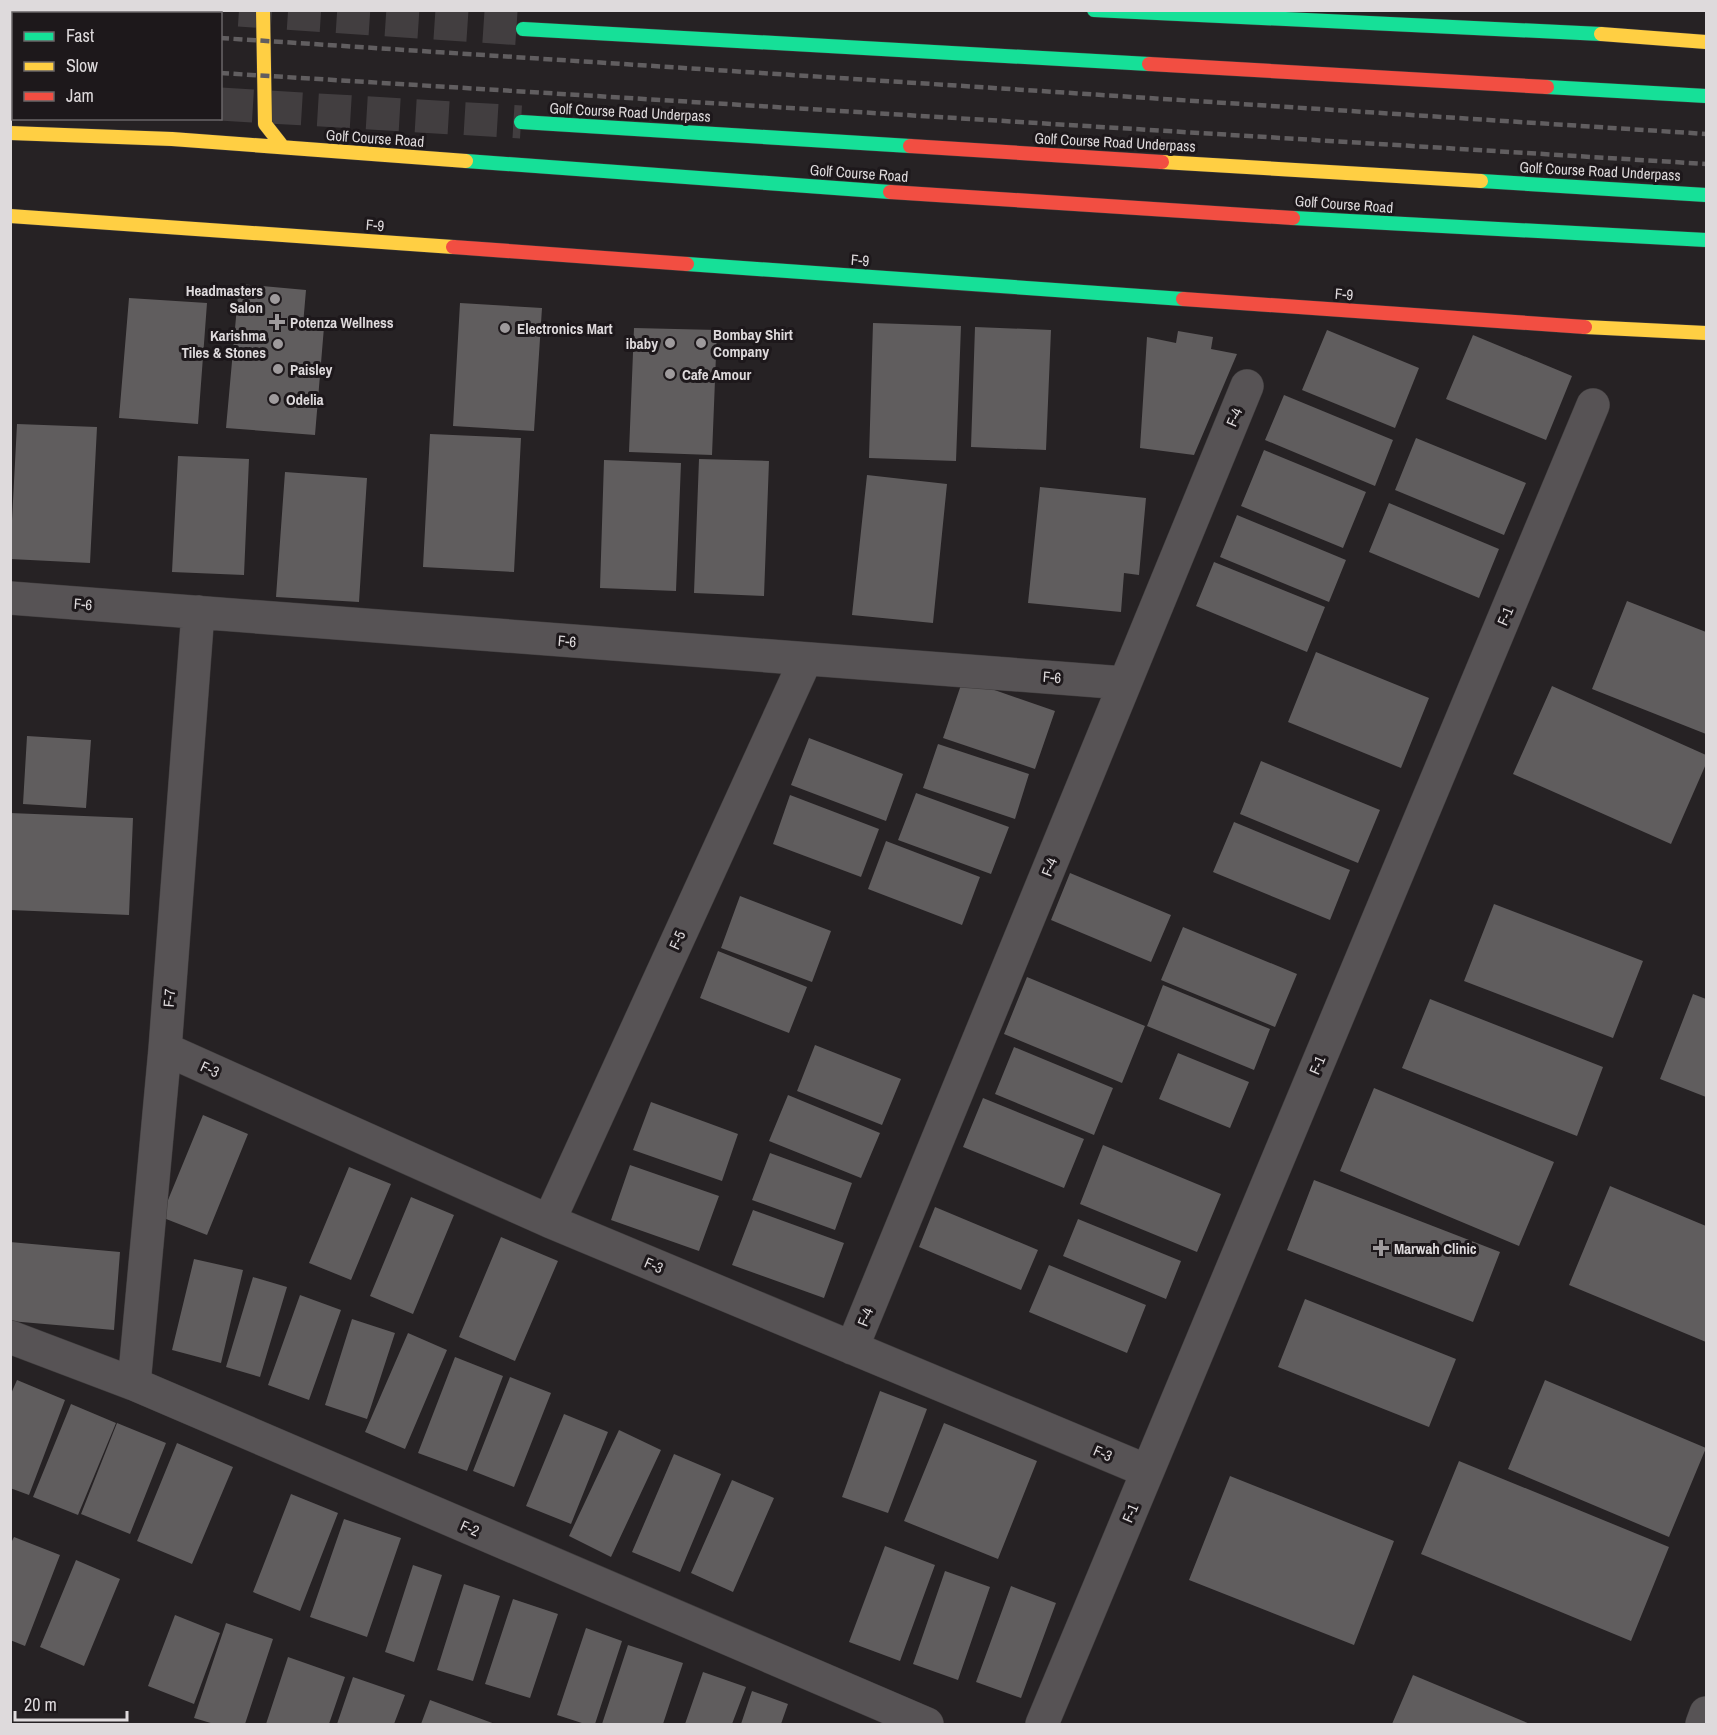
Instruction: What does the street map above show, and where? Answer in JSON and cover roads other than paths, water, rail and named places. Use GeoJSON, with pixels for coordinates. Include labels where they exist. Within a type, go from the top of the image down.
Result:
{"type":"FeatureCollection","features":[{"type":"Feature","properties":{"kind":"street"},"geometry":{"type":"LineString","coordinates":[[262,10],[266,124],[283,147]]}},
{"type":"Feature","properties":{"kind":"street"},"geometry":{"type":"LineString","coordinates":[[1094,10],[1555,31],[1707,42]]}},
{"type":"Feature","properties":{"kind":"street"},"geometry":{"type":"LineString","coordinates":[[523,28],[1707,96]]}},
{"type":"Feature","properties":{"kind":"street","name":"Golf Course Road Underpass"},"geometry":{"type":"LineString","coordinates":[[521,122],[1707,195]]}},
{"type":"Feature","properties":{"kind":"street","name":"Golf Course Road"},"geometry":{"type":"LineString","coordinates":[[10,133],[124,131],[283,147],[658,176],[1447,228],[1707,240]]}},
{"type":"Feature","properties":{"kind":"street","name":"F-9"},"geometry":{"type":"LineString","coordinates":[[10,216],[1611,329],[1707,333]]}},
{"type":"Feature","properties":{"kind":"street","name":"F-4"},"geometry":{"type":"LineString","coordinates":[[852,1348],[1247,386]]}},
{"type":"Feature","properties":{"kind":"street","name":"F-1"},"geometry":{"type":"LineString","coordinates":[[1042,1725],[1593,405]]}},
{"type":"Feature","properties":{"kind":"street","name":"F-6"},"geometry":{"type":"LineString","coordinates":[[10,598],[1124,683]]}},
{"type":"Feature","properties":{"kind":"street","name":"F-7"},"geometry":{"type":"LineString","coordinates":[[134,1384],[165,1050],[198,612]]}},
{"type":"Feature","properties":{"kind":"street","name":"F-5"},"geometry":{"type":"LineString","coordinates":[[549,1221],[806,658]]}},
{"type":"Feature","properties":{"kind":"street","name":"F-3"},"geometry":{"type":"LineString","coordinates":[[165,1050],[549,1221],[1148,1471]]}},
{"type":"Feature","properties":{"kind":"street","name":"F-2"},"geometry":{"type":"LineString","coordinates":[[10,1337],[134,1384],[927,1725]]}},
{"type":"Feature","properties":{"kind":"street"},"geometry":{"type":"LineString","coordinates":[[1702,1725],[1707,1713]]}},
{"type":"Feature","properties":{"kind":"tunnel"},"geometry":{"type":"LineString","coordinates":[[239,10],[523,29]]}},
{"type":"Feature","properties":{"kind":"tunnel"},"geometry":{"type":"LineString","coordinates":[[222,104],[521,122]]}},
{"type":"Feature","properties":{"kind":"railway"},"geometry":{"type":"LineString","coordinates":[[222,38],[1706,134]]}},
{"type":"Feature","properties":{"kind":"railway"},"geometry":{"type":"LineString","coordinates":[[222,73],[1706,164]]}},
{"type":"Feature","properties":{"kind":"place","name":"Headmasters Salon"},"geometry":{"type":"Point","coordinates":[275,299]}},
{"type":"Feature","properties":{"kind":"place","name":"Potenza Wellness"},"geometry":{"type":"Point","coordinates":[277,322]}},
{"type":"Feature","properties":{"kind":"place","name":"Electronics Mart"},"geometry":{"type":"Point","coordinates":[505,328]}},
{"type":"Feature","properties":{"kind":"place","name":"ibaby"},"geometry":{"type":"Point","coordinates":[670,343]}},
{"type":"Feature","properties":{"kind":"place","name":"Bombay Shirt Company"},"geometry":{"type":"Point","coordinates":[701,343]}},
{"type":"Feature","properties":{"kind":"place","name":"Karishma Tiles & Stones"},"geometry":{"type":"Point","coordinates":[278,344]}},
{"type":"Feature","properties":{"kind":"place","name":"Paisley"},"geometry":{"type":"Point","coordinates":[278,369]}},
{"type":"Feature","properties":{"kind":"place","name":"Cafe Amour"},"geometry":{"type":"Point","coordinates":[670,374]}},
{"type":"Feature","properties":{"kind":"place","name":"Odelia"},"geometry":{"type":"Point","coordinates":[274,399]}},
{"type":"Feature","properties":{"kind":"place","name":"Marwah Clinic"},"geometry":{"type":"Point","coordinates":[1381,1248]}}]}
